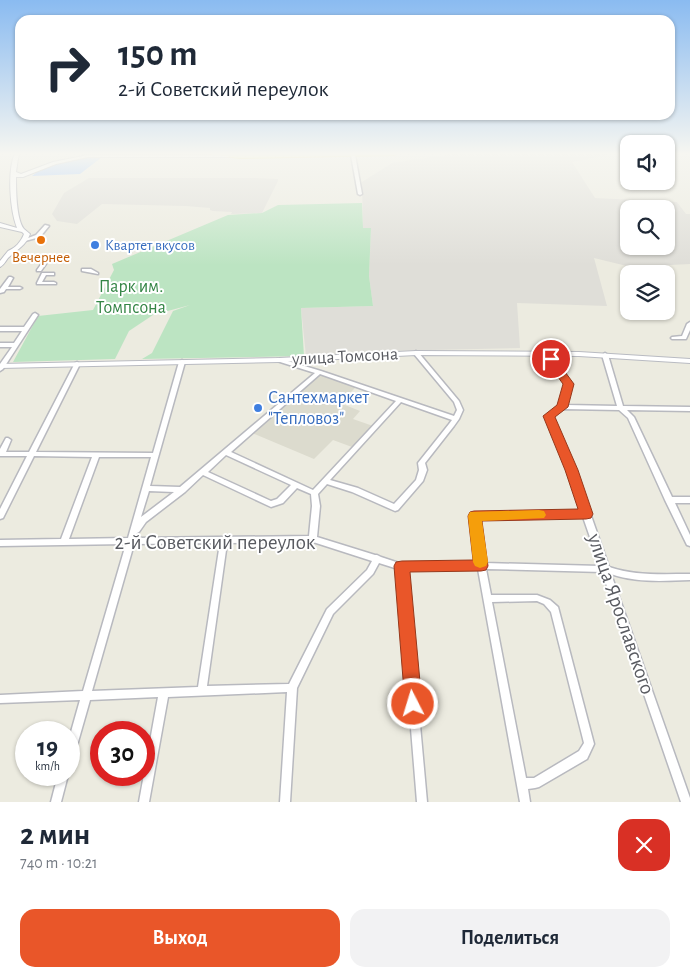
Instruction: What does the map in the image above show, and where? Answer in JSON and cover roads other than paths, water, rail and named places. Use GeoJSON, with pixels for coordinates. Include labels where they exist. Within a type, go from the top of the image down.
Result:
{"type":"FeatureCollection","features":[{"type":"Feature","properties":{"kind":"main road"},"geometry":{"type":"LineString","coordinates":[[0,265],[4,256],[23,231],[16,190]]}},
{"type":"Feature","properties":{"kind":"main road"},"geometry":{"type":"LineString","coordinates":[[4,256],[25,240],[27,234],[21,230],[18,217],[19,207]]}},
{"type":"Feature","properties":{"kind":"main road"},"geometry":{"type":"LineString","coordinates":[[0,225],[12,222],[18,217]]}},
{"type":"Feature","properties":{"kind":"main road"},"geometry":{"type":"LineString","coordinates":[[0,225],[23,231]]}},
{"type":"Feature","properties":{"kind":"main road","name":"улица Томсона"},"geometry":{"type":"LineString","coordinates":[[1,367],[279,360],[416,353],[546,353],[690,360]]}},
{"type":"Feature","properties":{"kind":"street"},"geometry":{"type":"LineString","coordinates":[[25,240],[38,236],[47,226]]}},
{"type":"Feature","properties":{"kind":"street"},"geometry":{"type":"LineString","coordinates":[[39,270],[44,264]]}},
{"type":"Feature","properties":{"kind":"street"},"geometry":{"type":"LineString","coordinates":[[84,270],[89,270],[96,274]]}},
{"type":"Feature","properties":{"kind":"street"},"geometry":{"type":"LineString","coordinates":[[52,274],[44,274],[39,283],[54,283]]}},
{"type":"Feature","properties":{"kind":"street"},"geometry":{"type":"LineString","coordinates":[[2,289],[11,278]]}},
{"type":"Feature","properties":{"kind":"street"},"geometry":{"type":"LineString","coordinates":[[2,289],[20,288]]}},
{"type":"Feature","properties":{"kind":"street"},"geometry":{"type":"LineString","coordinates":[[1,367],[34,315]]}},
{"type":"Feature","properties":{"kind":"street"},"geometry":{"type":"LineString","coordinates":[[674,338],[684,338],[690,324]]}},
{"type":"Feature","properties":{"kind":"street"},"geometry":{"type":"LineString","coordinates":[[0,329],[26,329]]}},
{"type":"Feature","properties":{"kind":"street"},"geometry":{"type":"LineString","coordinates":[[0,345],[16,345]]}},
{"type":"Feature","properties":{"kind":"street"},"geometry":{"type":"LineString","coordinates":[[326,481],[355,490],[395,508],[422,477],[421,463],[456,419],[460,410],[457,402],[416,353]]}},
{"type":"Feature","properties":{"kind":"street","name":"улица Ярославского"},"geometry":{"type":"LineString","coordinates":[[546,353],[569,384],[562,407],[549,416],[571,470],[686,802]]}},
{"type":"Feature","properties":{"kind":"street"},"geometry":{"type":"LineString","coordinates":[[605,355],[620,406],[630,418],[690,543]]}},
{"type":"Feature","properties":{"kind":"street"},"geometry":{"type":"LineString","coordinates":[[279,360],[456,419]]}},
{"type":"Feature","properties":{"kind":"street"},"geometry":{"type":"LineString","coordinates":[[79,721],[182,362]]}},
{"type":"Feature","properties":{"kind":"street"},"geometry":{"type":"LineString","coordinates":[[0,516],[77,364]]}},
{"type":"Feature","properties":{"kind":"street"},"geometry":{"type":"LineString","coordinates":[[133,537],[143,520],[182,490],[318,372]]}},
{"type":"Feature","properties":{"kind":"street"},"geometry":{"type":"LineString","coordinates":[[314,493],[400,400]]}},
{"type":"Feature","properties":{"kind":"street"},"geometry":{"type":"LineString","coordinates":[[562,407],[620,406],[690,409]]}},
{"type":"Feature","properties":{"kind":"street"},"geometry":{"type":"LineString","coordinates":[[5,442],[0,454],[156,455]]}},
{"type":"Feature","properties":{"kind":"street"},"geometry":{"type":"LineString","coordinates":[[225,452],[314,493]]}},
{"type":"Feature","properties":{"kind":"street"},"geometry":{"type":"LineString","coordinates":[[64,542],[96,455]]}},
{"type":"Feature","properties":{"kind":"street"},"geometry":{"type":"LineString","coordinates":[[202,472],[271,504],[280,501],[295,485]]}},
{"type":"Feature","properties":{"kind":"street"},"geometry":{"type":"LineString","coordinates":[[147,488],[182,490]]}},
{"type":"Feature","properties":{"kind":"street"},"geometry":{"type":"LineString","coordinates":[[313,539],[316,506],[314,493]]}},
{"type":"Feature","properties":{"kind":"street"},"geometry":{"type":"LineString","coordinates":[[669,500],[690,500]]}},
{"type":"Feature","properties":{"kind":"street"},"geometry":{"type":"LineString","coordinates":[[526,802],[481,566],[474,516],[586,514]]}},
{"type":"Feature","properties":{"kind":"street","name":"2-й Советский переулок"},"geometry":{"type":"LineString","coordinates":[[0,543],[64,542],[133,537],[224,540],[313,539],[402,566],[606,569],[619,574],[644,579],[690,576]]}},
{"type":"Feature","properties":{"kind":"street"},"geometry":{"type":"LineString","coordinates":[[202,690],[224,540]]}},
{"type":"Feature","properties":{"kind":"street"},"geometry":{"type":"LineString","coordinates":[[285,802],[292,688],[330,612],[370,572],[376,558]]}},
{"type":"Feature","properties":{"kind":"street"},"geometry":{"type":"LineString","coordinates":[[402,566],[422,802]]}},
{"type":"Feature","properties":{"kind":"street"},"geometry":{"type":"LineString","coordinates":[[487,599],[537,598],[547,602],[555,610],[589,744],[583,755],[535,783],[523,784]]}},
{"type":"Feature","properties":{"kind":"street"},"geometry":{"type":"LineString","coordinates":[[0,699],[292,688]]}},
{"type":"Feature","properties":{"kind":"street"},"geometry":{"type":"LineString","coordinates":[[144,802],[164,693]]}},
{"type":"Feature","properties":{"kind":"street"},"geometry":{"type":"LineString","coordinates":[[56,802],[60,786]]}},
{"type":"Feature","properties":{"kind":"place","name":"Вечернее"},"geometry":{"type":"Point","coordinates":[41,240]}},
{"type":"Feature","properties":{"kind":"place","name":"Квартет вкусов"},"geometry":{"type":"Point","coordinates":[95,245]}},
{"type":"Feature","properties":{"kind":"place","name":"Сантехмаркет \"Тепловоз\""},"geometry":{"type":"Point","coordinates":[258,408]}},
{"type":"Feature","properties":{"kind":"park label","name":"Парк им. Томпсона"},"geometry":{"type":"Point","coordinates":[131,297]}}]}
